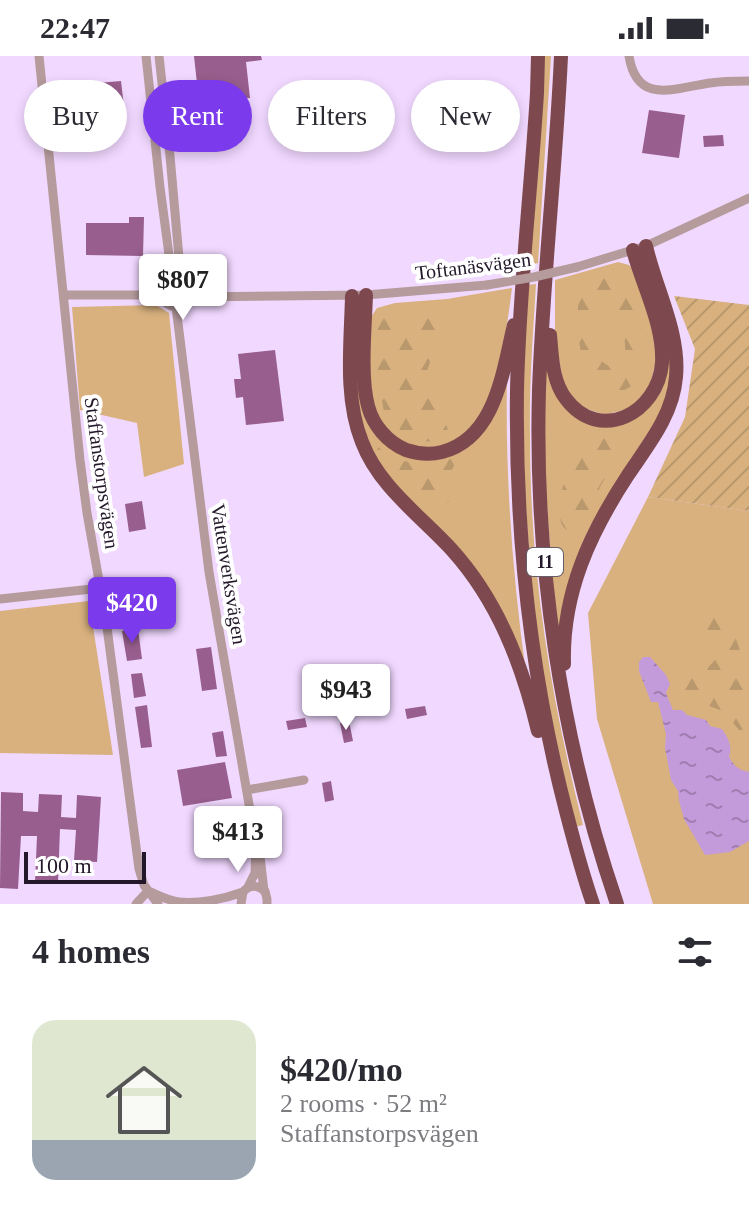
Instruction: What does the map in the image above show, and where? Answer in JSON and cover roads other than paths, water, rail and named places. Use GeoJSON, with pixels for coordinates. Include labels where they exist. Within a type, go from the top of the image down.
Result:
{"type":"FeatureCollection","features":[{"type":"Feature","properties":{"kind":"highway","name":"11"},"geometry":{"type":"LineString","coordinates":[[538,56],[517,387],[519,510],[527,607],[538,682],[549,741],[591,899]]}},
{"type":"Feature","properties":{"kind":"highway","name":"11"},"geometry":{"type":"LineString","coordinates":[[561,56],[539,390],[541,504],[554,648],[575,751],[617,904]]}},
{"type":"Feature","properties":{"kind":"highway"},"geometry":{"type":"LineString","coordinates":[[552,212],[550,332],[554,371],[567,400],[589,417],[609,420],[629,416],[651,396],[660,374],[662,348],[640,248]]}},
{"type":"Feature","properties":{"kind":"highway"},"geometry":{"type":"LineString","coordinates":[[575,751],[566,702],[564,656],[567,613],[576,575],[600,521],[659,427],[675,384],[677,363],[673,338],[640,248]]}},
{"type":"Feature","properties":{"kind":"highway"},"geometry":{"type":"LineString","coordinates":[[359,296],[365,390],[375,425],[392,442],[411,452],[430,454],[455,448],[467,440],[488,412],[502,375],[523,286]]}},
{"type":"Feature","properties":{"kind":"highway"},"geometry":{"type":"LineString","coordinates":[[359,296],[352,396],[362,443],[386,483],[472,574],[500,620],[525,686],[566,840],[591,899]]}},
{"type":"Feature","properties":{"kind":"street","name":"Staffanstorpsvägen"},"geometry":{"type":"LineString","coordinates":[[39,56],[87,513],[101,588],[139,869],[148,891]]}},
{"type":"Feature","properties":{"kind":"street"},"geometry":{"type":"LineString","coordinates":[[146,56],[171,270],[165,290],[166,303],[176,307],[186,297],[184,288],[178,283]]}},
{"type":"Feature","properties":{"kind":"street"},"geometry":{"type":"LineString","coordinates":[[159,56],[180,269],[178,283]]}},
{"type":"Feature","properties":{"kind":"street"},"geometry":{"type":"LineString","coordinates":[[629,56],[632,73],[644,86],[661,92],[714,82],[749,81]]}},
{"type":"Feature","properties":{"kind":"street","name":"Toftanäsvägen"},"geometry":{"type":"LineString","coordinates":[[186,297],[359,296],[513,282],[640,248],[749,198]]}},
{"type":"Feature","properties":{"kind":"street"},"geometry":{"type":"LineString","coordinates":[[64,295],[165,290],[178,283]]}},
{"type":"Feature","properties":{"kind":"street","name":"Vattenverksvägen"},"geometry":{"type":"LineString","coordinates":[[176,307],[209,572],[256,845],[255,873],[241,904]]}},
{"type":"Feature","properties":{"kind":"street"},"geometry":{"type":"LineString","coordinates":[[0,599],[101,588]]}},
{"type":"Feature","properties":{"kind":"street"},"geometry":{"type":"LineString","coordinates":[[247,790],[304,780]]}},
{"type":"Feature","properties":{"kind":"street","name":"Vattenverksvägen"},"geometry":{"type":"LineString","coordinates":[[256,845],[261,857],[267,904]]}},
{"type":"Feature","properties":{"kind":"street"},"geometry":{"type":"LineString","coordinates":[[148,891],[184,902],[227,897],[260,887],[264,891]]}},
{"type":"Feature","properties":{"kind":"street"},"geometry":{"type":"LineString","coordinates":[[136,904],[148,891]]}},
{"type":"Feature","properties":{"kind":"street"},"geometry":{"type":"LineString","coordinates":[[148,891],[158,904]]}},
{"type":"Feature","properties":{"kind":"water"},"geometry":{"type":"Polygon","coordinates":[[[643,657],[650,657],[666,675],[670,684],[666,693],[673,710],[682,710],[687,715],[706,720],[710,726],[722,729],[729,742],[732,762],[739,769],[749,772],[749,841],[730,852],[705,855],[684,819],[678,791],[671,780],[665,748],[666,734],[658,702],[651,702],[639,671],[639,662],[643,657]]]}}]}
